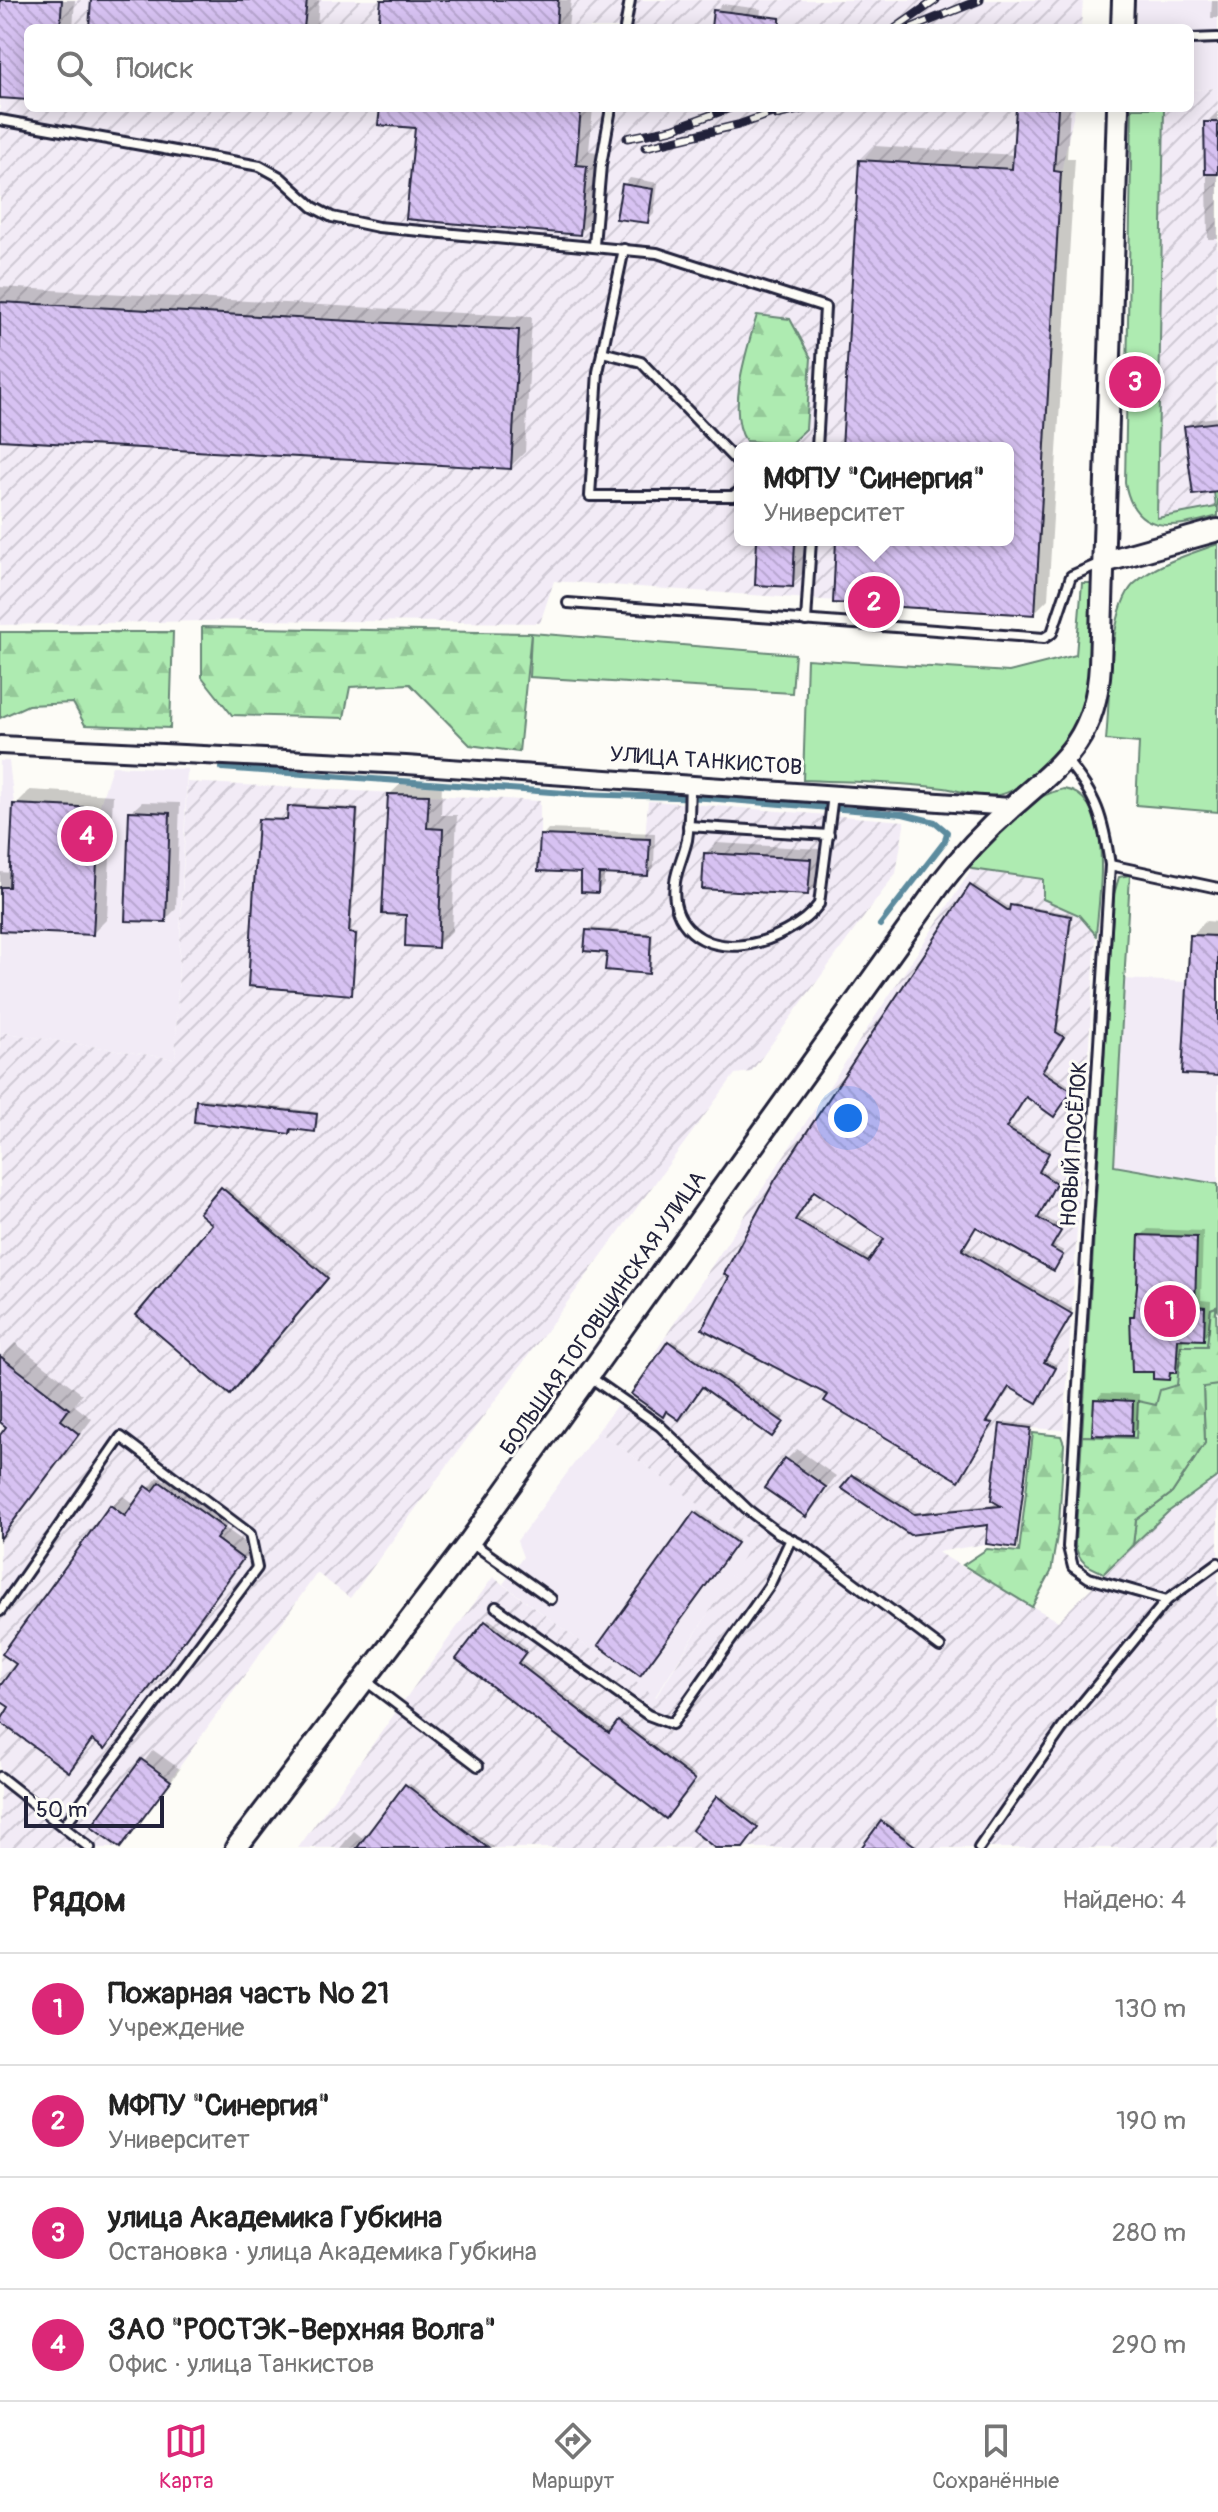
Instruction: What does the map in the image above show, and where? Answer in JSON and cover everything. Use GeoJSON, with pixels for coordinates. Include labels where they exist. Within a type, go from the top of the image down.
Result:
{"type":"FeatureCollection","features":[{"type":"Feature","properties":{"kind":"street"},"geometry":{"type":"LineString","coordinates":[[1122,24],[1123,0]]}},
{"type":"Feature","properties":{"kind":"street"},"geometry":{"type":"LineString","coordinates":[[1011,807],[1044,782],[1066,760],[1086,732],[1099,691],[1118,112]]}},
{"type":"Feature","properties":{"kind":"street"},"geometry":{"type":"LineString","coordinates":[[1104,562],[1218,530]]}},
{"type":"Feature","properties":{"kind":"street","name":"УЛИЦА ТАНКИСТОВ"},"geometry":{"type":"LineString","coordinates":[[0,745],[406,765],[1011,807]]}},
{"type":"Feature","properties":{"kind":"street","name":"БОЛЬШАЯ ТОГОВЩИНСКАЯ УЛИЦА"},"geometry":{"type":"LineString","coordinates":[[236,1848],[470,1541],[941,883],[962,856],[1011,807]]}},
{"type":"Feature","properties":{"kind":"lane"},"geometry":{"type":"LineString","coordinates":[[626,24],[630,0]]}},
{"type":"Feature","properties":{"kind":"lane"},"geometry":{"type":"LineString","coordinates":[[1194,39],[1218,38]]}},
{"type":"Feature","properties":{"kind":"lane"},"geometry":{"type":"LineString","coordinates":[[594,245],[601,165],[610,112]]}},
{"type":"Feature","properties":{"kind":"lane"},"geometry":{"type":"LineString","coordinates":[[0,120],[260,166],[280,177],[313,207],[332,217],[363,224],[657,253],[825,307],[817,442]]}},
{"type":"Feature","properties":{"kind":"lane"},"geometry":{"type":"LineString","coordinates":[[624,249],[602,352],[590,496],[734,495]]}},
{"type":"Feature","properties":{"kind":"lane"},"geometry":{"type":"LineString","coordinates":[[602,352],[641,362],[734,459]]}},
{"type":"Feature","properties":{"kind":"lane"},"geometry":{"type":"LineString","coordinates":[[806,621],[811,546]]}},
{"type":"Feature","properties":{"kind":"lane"},"geometry":{"type":"LineString","coordinates":[[568,603],[1044,638],[1052,633],[1071,576],[1104,562]]}},
{"type":"Feature","properties":{"kind":"lane","name":"НОВЫЙ ПОСЁЛОК"},"geometry":{"type":"LineString","coordinates":[[1066,760],[1090,789],[1102,815],[1110,865],[1068,1547],[1073,1567],[1089,1578],[1167,1600]]}},
{"type":"Feature","properties":{"kind":"lane"},"geometry":{"type":"LineString","coordinates":[[690,784],[688,826],[675,883],[676,912],[692,934],[727,946],[749,945],[772,937],[816,909],[823,895],[834,794]]}},
{"type":"Feature","properties":{"kind":"lane"},"geometry":{"type":"LineString","coordinates":[[688,826],[829,835]]}},
{"type":"Feature","properties":{"kind":"lane"},"geometry":{"type":"LineString","coordinates":[[1110,865],[1218,888]]}},
{"type":"Feature","properties":{"kind":"lane"},"geometry":{"type":"LineString","coordinates":[[589,1376],[660,1426],[748,1510],[790,1541],[808,1548],[940,1647]]}},
{"type":"Feature","properties":{"kind":"lane"},"geometry":{"type":"LineString","coordinates":[[0,1611],[121,1437],[250,1534],[257,1568],[63,1827]]}},
{"type":"Feature","properties":{"kind":"lane"},"geometry":{"type":"LineString","coordinates":[[470,1541],[551,1599]]}},
{"type":"Feature","properties":{"kind":"lane"},"geometry":{"type":"LineString","coordinates":[[496,1607],[648,1715],[672,1724],[769,1586],[790,1541]]}},
{"type":"Feature","properties":{"kind":"lane"},"geometry":{"type":"LineString","coordinates":[[979,1848],[1066,1723],[1167,1600],[1218,1563]]}},
{"type":"Feature","properties":{"kind":"lane"},"geometry":{"type":"LineString","coordinates":[[366,1681],[478,1766]]}},
{"type":"Feature","properties":{"kind":"lane"},"geometry":{"type":"LineString","coordinates":[[0,1777],[90,1848]]}},
{"type":"Feature","properties":{"kind":"shaded area"},"geometry":{"type":"Polygon","coordinates":[[[0,0],[1083,0],[1081,24],[24,24],[24,112],[1074,112],[1061,172],[1035,615],[554,581],[540,623],[255,620],[0,625],[0,0]]]}},
{"type":"Feature","properties":{"kind":"shaded area"},"geometry":{"type":"Polygon","coordinates":[[[1136,0],[1218,0],[1218,88],[1194,90],[1194,24],[1136,24],[1136,0]]]}},
{"type":"Feature","properties":{"kind":"shaded area"},"geometry":{"type":"Polygon","coordinates":[[[1218,88],[1216,507],[1157,519],[1164,112],[1194,112],[1194,90],[1218,88]]]}},
{"type":"Feature","properties":{"kind":"shaded area"},"geometry":{"type":"Polygon","coordinates":[[[0,761],[9,761],[14,804],[99,808],[112,766],[187,769],[175,1059],[0,1032],[0,761]]]}},
{"type":"Feature","properties":{"kind":"shaded area"},"geometry":{"type":"Polygon","coordinates":[[[187,782],[540,801],[540,835],[645,839],[648,801],[904,821],[904,826],[896,873],[751,1072],[735,1074],[350,1598],[317,1573],[122,1848],[0,1848],[0,1032],[175,1059],[187,782]]]}},
{"type":"Feature","properties":{"kind":"shaded area"},"geometry":{"type":"Polygon","coordinates":[[[972,869],[1043,879],[1043,899],[1079,915],[1096,935],[1064,1430],[1031,1428],[1016,1548],[986,1544],[937,1552],[1058,1621],[1167,1512],[1218,1476],[1218,1848],[298,1848],[493,1577],[656,1697],[752,1543],[598,1431],[616,1406],[623,1406],[657,1357],[654,1354],[972,869]]]}},
{"type":"Feature","properties":{"kind":"shaded area"},"geometry":{"type":"Polygon","coordinates":[[[1190,935],[1218,936],[1218,1184],[1114,1166],[1122,979],[1187,982],[1190,935]]]}},
{"type":"Feature","properties":{"kind":"shaded area"},"geometry":{"type":"Polygon","coordinates":[[[598,1431],[753,1543],[655,1697],[503,1584],[523,1557],[517,1541],[598,1431]]]}},
{"type":"Feature","properties":{"kind":"green space"},"geometry":{"type":"Polygon","coordinates":[[[1132,112],[1164,112],[1157,518],[1216,507],[1214,492],[1218,492],[1218,516],[1172,525],[1147,520],[1137,512],[1130,500],[1125,482],[1132,112]]]}},
{"type":"Feature","properties":{"kind":"green space"},"geometry":{"type":"Polygon","coordinates":[[[757,315],[790,319],[811,358],[806,429],[792,442],[746,441],[740,428],[738,397],[757,315]]]}},
{"type":"Feature","properties":{"kind":"green space"},"geometry":{"type":"Polygon","coordinates":[[[1218,544],[1218,812],[1136,805],[1139,743],[1106,740],[1112,658],[1119,614],[1125,596],[1143,577],[1174,560],[1218,544]]]}},
{"type":"Feature","properties":{"kind":"green space"},"geometry":{"type":"Polygon","coordinates":[[[1082,583],[1091,583],[1091,660],[1082,707],[1073,729],[1059,750],[1020,785],[1004,794],[984,796],[909,784],[803,780],[807,659],[1009,672],[1076,655],[1082,583]]]}},
{"type":"Feature","properties":{"kind":"green space"},"geometry":{"type":"Polygon","coordinates":[[[202,627],[531,633],[519,752],[470,745],[410,684],[350,687],[344,718],[232,715],[202,677],[202,627]]]}},
{"type":"Feature","properties":{"kind":"green space"},"geometry":{"type":"Polygon","coordinates":[[[0,632],[173,632],[170,728],[85,725],[73,703],[28,705],[0,718],[0,632]]]}},
{"type":"Feature","properties":{"kind":"green space"},"geometry":{"type":"Polygon","coordinates":[[[531,633],[795,654],[792,693],[529,677],[531,633]]]}},
{"type":"Feature","properties":{"kind":"green space"},"geometry":{"type":"Polygon","coordinates":[[[1064,789],[1080,796],[1091,810],[1098,829],[1101,874],[1096,935],[1079,915],[1043,899],[1043,879],[972,869],[966,862],[1022,808],[1049,793],[1064,789]]]}},
{"type":"Feature","properties":{"kind":"green space"},"geometry":{"type":"Polygon","coordinates":[[[1130,875],[1114,1166],[1218,1184],[1218,1310],[1216,1307],[1211,1309],[1207,1346],[1177,1385],[1156,1405],[1137,1438],[1082,1436],[1114,894],[1119,877],[1130,875]]]}},
{"type":"Feature","properties":{"kind":"green space"},"geometry":{"type":"Polygon","coordinates":[[[1216,1307],[1218,1385],[1203,1387],[1205,1443],[1172,1493],[1136,1520],[1133,1545],[1104,1573],[1081,1560],[1075,1544],[1082,1436],[1136,1438],[1138,1401],[1156,1405],[1160,1390],[1177,1385],[1181,1346],[1207,1346],[1211,1309],[1216,1307]]]}},
{"type":"Feature","properties":{"kind":"green space"},"geometry":{"type":"Polygon","coordinates":[[[1218,1385],[1218,1476],[1168,1512],[1133,1545],[1136,1520],[1172,1493],[1205,1443],[1203,1386],[1218,1385]]]}},
{"type":"Feature","properties":{"kind":"green space"},"geometry":{"type":"Polygon","coordinates":[[[1033,1433],[1061,1436],[1064,1444],[1059,1524],[1051,1572],[1032,1607],[963,1565],[987,1549],[1019,1552],[1033,1433]]]}},
{"type":"Feature","properties":{"kind":"building"},"geometry":{"type":"Polygon","coordinates":[[[0,0],[62,0],[60,24],[24,24],[24,100],[0,98],[0,0]]]}},
{"type":"Feature","properties":{"kind":"building"},"geometry":{"type":"Polygon","coordinates":[[[91,0],[307,0],[304,24],[89,24],[91,0]]]}},
{"type":"Feature","properties":{"kind":"building"},"geometry":{"type":"Polygon","coordinates":[[[381,0],[558,0],[556,24],[378,24],[381,0]]]}},
{"type":"Feature","properties":{"kind":"building"},"geometry":{"type":"Polygon","coordinates":[[[713,10],[780,18],[780,24],[711,24],[713,10]]]}},
{"type":"Feature","properties":{"kind":"building"},"geometry":{"type":"Polygon","coordinates":[[[380,112],[581,112],[576,165],[587,166],[580,235],[406,219],[415,128],[378,125],[380,112]]]}},
{"type":"Feature","properties":{"kind":"building"},"geometry":{"type":"Polygon","coordinates":[[[1016,112],[1058,112],[1054,171],[1061,172],[1035,615],[833,603],[836,546],[1014,546],[1014,442],[842,442],[859,160],[1012,169],[1016,112]]]}},
{"type":"Feature","properties":{"kind":"building"},"geometry":{"type":"Polygon","coordinates":[[[1204,122],[1218,122],[1218,174],[1205,174],[1204,122]]]}},
{"type":"Feature","properties":{"kind":"building"},"geometry":{"type":"Polygon","coordinates":[[[622,184],[653,189],[648,223],[616,219],[622,184]]]}},
{"type":"Feature","properties":{"kind":"building"},"geometry":{"type":"Polygon","coordinates":[[[0,302],[519,330],[511,469],[0,440],[0,302]]]}},
{"type":"Feature","properties":{"kind":"building"},"geometry":{"type":"Polygon","coordinates":[[[1218,422],[1218,492],[1193,495],[1184,426],[1218,422]]]}},
{"type":"Feature","properties":{"kind":"building"},"geometry":{"type":"Polygon","coordinates":[[[757,546],[795,546],[793,587],[755,585],[757,546]]]}},
{"type":"Feature","properties":{"kind":"building"},"geometry":{"type":"Polygon","coordinates":[[[388,794],[429,795],[427,828],[443,829],[438,948],[405,946],[406,915],[382,914],[388,794]]]}},
{"type":"Feature","properties":{"kind":"building"},"geometry":{"type":"Polygon","coordinates":[[[13,804],[100,808],[93,935],[0,931],[0,887],[9,887],[13,804]]]}},
{"type":"Feature","properties":{"kind":"building"},"geometry":{"type":"Polygon","coordinates":[[[288,806],[357,810],[349,933],[356,934],[352,995],[248,986],[258,819],[287,820],[288,806]]]}},
{"type":"Feature","properties":{"kind":"building"},"geometry":{"type":"Polygon","coordinates":[[[129,811],[170,813],[166,922],[125,921],[129,811]]]}},
{"type":"Feature","properties":{"kind":"building"},"geometry":{"type":"Polygon","coordinates":[[[540,835],[650,839],[648,876],[599,874],[598,893],[581,892],[581,873],[538,871],[540,835]]]}},
{"type":"Feature","properties":{"kind":"building"},"geometry":{"type":"Polygon","coordinates":[[[704,853],[811,859],[808,895],[702,889],[704,853]]]}},
{"type":"Feature","properties":{"kind":"building"},"geometry":{"type":"Polygon","coordinates":[[[970,885],[1009,911],[1010,905],[1071,916],[1056,1032],[1064,1037],[1042,1071],[1072,1091],[1054,1117],[1026,1097],[1006,1128],[1049,1153],[1039,1172],[1056,1183],[1038,1218],[1061,1231],[1051,1248],[1063,1255],[1054,1271],[976,1227],[962,1250],[1072,1314],[1044,1362],[1056,1368],[1037,1403],[1009,1387],[987,1422],[993,1423],[959,1481],[824,1401],[828,1395],[702,1329],[729,1277],[724,1274],[775,1180],[970,885]],[[814,1191],[795,1220],[868,1262],[884,1239],[814,1191]]]}},
{"type":"Feature","properties":{"kind":"building"},"geometry":{"type":"Polygon","coordinates":[[[586,930],[651,935],[649,974],[605,970],[607,953],[584,951],[586,930]]]}},
{"type":"Feature","properties":{"kind":"building"},"geometry":{"type":"Polygon","coordinates":[[[1190,935],[1218,936],[1218,1076],[1182,1074],[1190,935]]]}},
{"type":"Feature","properties":{"kind":"building"},"geometry":{"type":"Polygon","coordinates":[[[196,1100],[317,1114],[315,1132],[291,1129],[290,1134],[194,1122],[196,1100]]]}},
{"type":"Feature","properties":{"kind":"building"},"geometry":{"type":"Polygon","coordinates":[[[221,1187],[328,1278],[230,1395],[136,1315],[212,1224],[199,1213],[221,1187]]]}},
{"type":"Feature","properties":{"kind":"building"},"geometry":{"type":"Polygon","coordinates":[[[1139,1235],[1197,1237],[1195,1306],[1205,1307],[1204,1340],[1178,1339],[1176,1373],[1170,1373],[1169,1380],[1153,1379],[1153,1372],[1132,1372],[1130,1316],[1134,1316],[1139,1235]]]}},
{"type":"Feature","properties":{"kind":"building"},"geometry":{"type":"Polygon","coordinates":[[[668,1341],[783,1422],[772,1437],[702,1387],[679,1420],[666,1411],[663,1417],[631,1394],[668,1341]]]}},
{"type":"Feature","properties":{"kind":"building"},"geometry":{"type":"Polygon","coordinates":[[[0,1356],[69,1409],[61,1420],[79,1434],[0,1539],[0,1435],[6,1427],[0,1422],[0,1356]]]}},
{"type":"Feature","properties":{"kind":"building"},"geometry":{"type":"Polygon","coordinates":[[[1094,1399],[1133,1401],[1132,1436],[1092,1435],[1094,1399]]]}},
{"type":"Feature","properties":{"kind":"building"},"geometry":{"type":"Polygon","coordinates":[[[1000,1424],[1031,1428],[1016,1548],[986,1544],[988,1525],[910,1535],[841,1488],[852,1475],[914,1514],[1001,1506],[991,1500],[1000,1424]]]}},
{"type":"Feature","properties":{"kind":"building"},"geometry":{"type":"Polygon","coordinates":[[[785,1458],[826,1487],[806,1517],[764,1488],[785,1458]]]}},
{"type":"Feature","properties":{"kind":"building"},"geometry":{"type":"Polygon","coordinates":[[[160,1482],[224,1528],[216,1539],[243,1559],[105,1749],[92,1740],[69,1772],[0,1722],[9,1707],[0,1701],[0,1686],[16,1664],[2,1654],[110,1505],[125,1516],[146,1486],[153,1491],[160,1482]]]}},
{"type":"Feature","properties":{"kind":"building"},"geometry":{"type":"Polygon","coordinates":[[[694,1512],[737,1543],[640,1676],[598,1645],[694,1512]]]}},
{"type":"Feature","properties":{"kind":"building"},"geometry":{"type":"Polygon","coordinates":[[[485,1621],[526,1652],[518,1663],[609,1733],[618,1721],[695,1780],[666,1819],[456,1659],[485,1621]]]}},
{"type":"Feature","properties":{"kind":"building"},"geometry":{"type":"Polygon","coordinates":[[[141,1759],[171,1781],[120,1848],[91,1827],[141,1759]]]}},
{"type":"Feature","properties":{"kind":"building"},"geometry":{"type":"Polygon","coordinates":[[[405,1784],[440,1811],[488,1848],[357,1848],[405,1784]]]}},
{"type":"Feature","properties":{"kind":"building"},"geometry":{"type":"Polygon","coordinates":[[[717,1796],[758,1828],[743,1848],[715,1848],[692,1830],[717,1796]]]}},
{"type":"Feature","properties":{"kind":"building"},"geometry":{"type":"Polygon","coordinates":[[[881,1821],[918,1848],[861,1848],[881,1821]]]}},
{"type":"Feature","properties":{"kind":"waterway"},"geometry":{"type":"LineString","coordinates":[[222,768],[579,794],[706,798],[903,814],[935,822],[947,832],[945,841],[880,925]]}},
{"type":"Feature","properties":{"kind":"railway"},"geometry":{"type":"LineString","coordinates":[[902,24],[936,0]]}},
{"type":"Feature","properties":{"kind":"railway"},"geometry":{"type":"LineString","coordinates":[[921,24],[980,0]]}},
{"type":"Feature","properties":{"kind":"railway"},"geometry":{"type":"LineString","coordinates":[[627,138],[672,129],[719,112]]}},
{"type":"Feature","properties":{"kind":"railway"},"geometry":{"type":"LineString","coordinates":[[645,147],[738,125],[775,112]]}},
{"type":"Feature","properties":{"kind":"railway"},"geometry":{"type":"LineString","coordinates":[[776,115],[789,112]]}},
{"type":"Feature","properties":{"kind":"place","name":"улица Академика Губкина"},"geometry":{"type":"Point","coordinates":[1135,382]}},
{"type":"Feature","properties":{"kind":"place","name":"МФПУ \"Синергия\""},"geometry":{"type":"Point","coordinates":[874,602]}},
{"type":"Feature","properties":{"kind":"place","name":"ЗАО \"РОСТЭК-Верхняя Волга\""},"geometry":{"type":"Point","coordinates":[87,836]}},
{"type":"Feature","properties":{"kind":"place","name":"Пожарная часть № 21"},"geometry":{"type":"Point","coordinates":[1170,1311]}}]}
